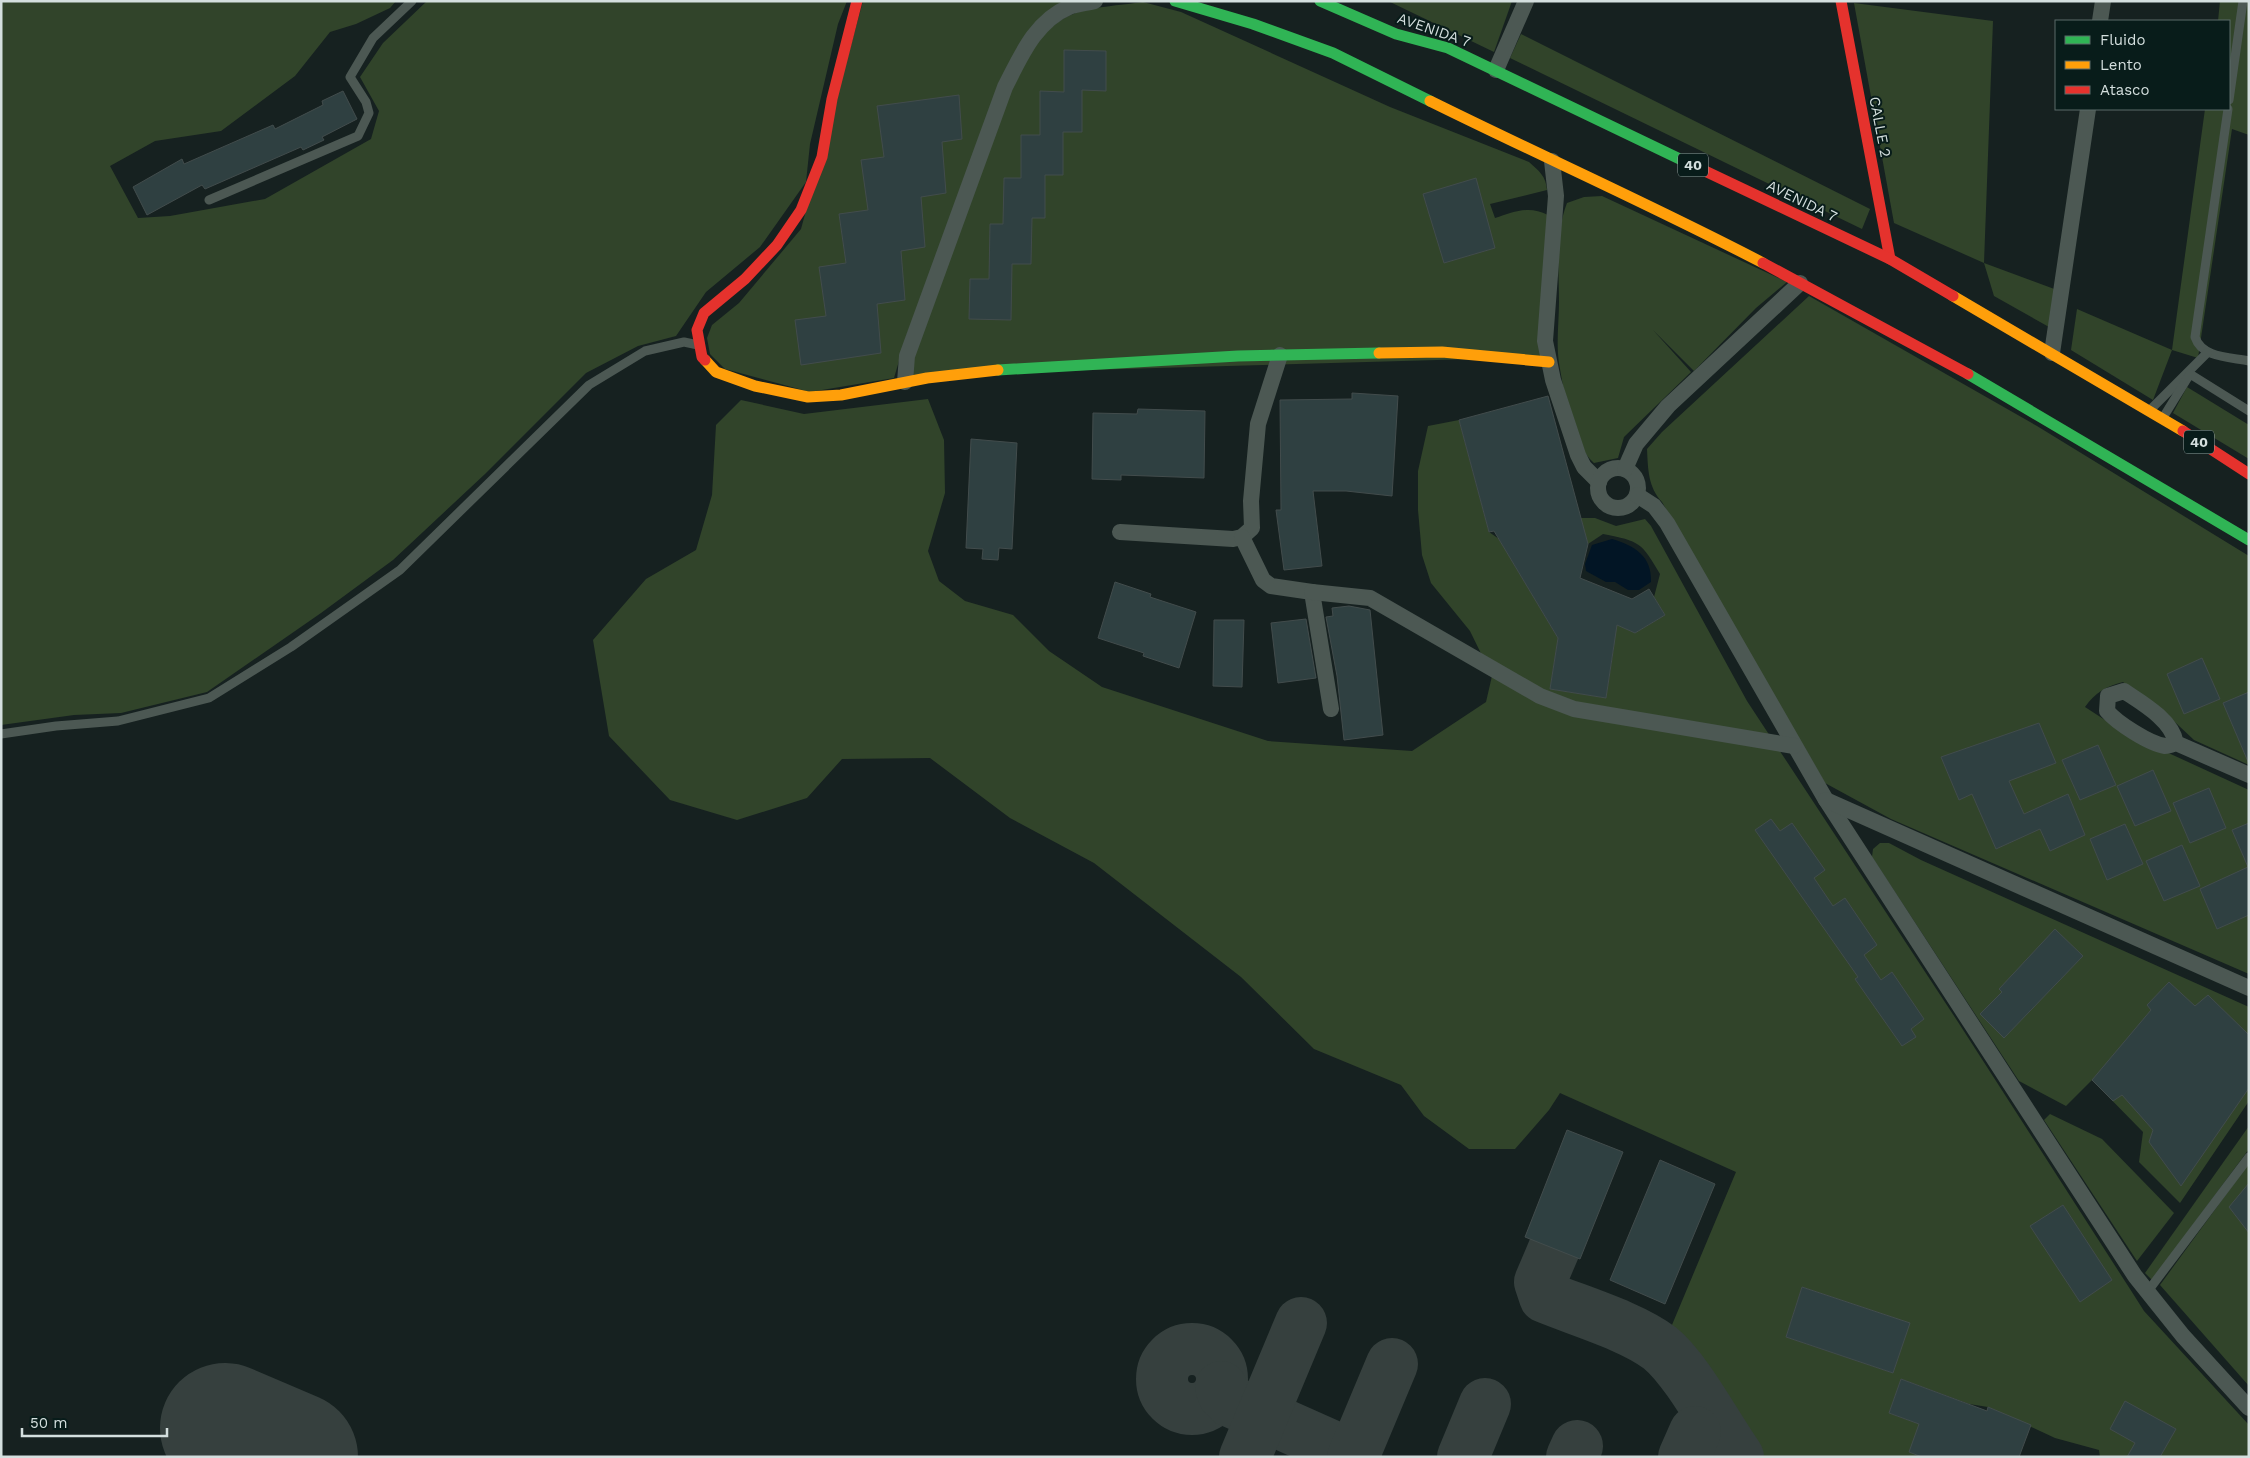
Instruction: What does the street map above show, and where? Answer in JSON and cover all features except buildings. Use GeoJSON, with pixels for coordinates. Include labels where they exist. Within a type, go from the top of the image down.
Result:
{"type":"FeatureCollection","features":[{"type":"Feature","properties":{"kind":"street"},"geometry":{"type":"LineString","coordinates":[[856,1],[832,99],[822,158],[801,210],[777,245],[752,272],[704,313],[697,330],[698,345],[702,356],[716,372],[756,386],[808,397],[840,395],[905,382],[971,372],[1065,365],[1280,355],[1442,352],[1549,362]]}},
{"type":"Feature","properties":{"kind":"street"},"geometry":{"type":"LineString","coordinates":[[905,382],[907,356],[1006,87],[1026,45],[1050,20],[1068,7],[1095,1]]}},
{"type":"Feature","properties":{"kind":"street"},"geometry":{"type":"LineString","coordinates":[[1175,1],[1253,24],[1333,53],[1552,161],[1670,214],[1893,332],[2005,395],[2249,540]]}},
{"type":"Feature","properties":{"kind":"street"},"geometry":{"type":"LineString","coordinates":[[1496,70],[1526,1]]}},
{"type":"Feature","properties":{"kind":"street","name":"CALLE 2"},"geometry":{"type":"LineString","coordinates":[[1841,1],[1890,259]]}},
{"type":"Feature","properties":{"kind":"street"},"geometry":{"type":"LineString","coordinates":[[2100,20],[2103,1]]}},
{"type":"Feature","properties":{"kind":"street","name":"AVENIDA 7"},"geometry":{"type":"LineString","coordinates":[[1328,3],[1396,34],[1448,48],[1890,259],[2162,418],[2249,474]]}},
{"type":"Feature","properties":{"kind":"street"},"geometry":{"type":"LineString","coordinates":[[2052,353],[2088,110]]}},
{"type":"Feature","properties":{"kind":"street"},"geometry":{"type":"LineString","coordinates":[[1552,161],[1556,196],[1545,341],[1549,362],[1578,455],[1584,467],[1599,482]]}},
{"type":"Feature","properties":{"kind":"street"},"geometry":{"type":"LineString","coordinates":[[1625,469],[1636,444],[1668,406],[1800,283]]}},
{"type":"Feature","properties":{"kind":"street"},"geometry":{"type":"LineString","coordinates":[[1120,532],[1233,540],[1242,537],[1252,528],[1251,501],[1258,424],[1280,355]]}},
{"type":"Feature","properties":{"kind":"street"},"geometry":{"type":"LineString","coordinates":[[1619,468],[1625,469],[1634,477],[1637,483],[1637,495],[1629,504],[1618,508],[1612,507],[1599,494],[1599,482],[1606,472],[1619,468]]}},
{"type":"Feature","properties":{"kind":"street"},"geometry":{"type":"LineString","coordinates":[[1637,495],[1654,506],[1667,523],[1826,800],[2135,1276],[2183,1336],[2249,1408]]}},
{"type":"Feature","properties":{"kind":"street"},"geometry":{"type":"LineString","coordinates":[[1242,537],[1263,580],[1270,586],[1370,598],[1540,696],[1574,709],[1794,746]]}},
{"type":"Feature","properties":{"kind":"street"},"geometry":{"type":"LineString","coordinates":[[1312,592],[1331,709]]}},
{"type":"Feature","properties":{"kind":"street"},"geometry":{"type":"LineString","coordinates":[[2176,743],[2249,776]]}},
{"type":"Feature","properties":{"kind":"street"},"geometry":{"type":"LineString","coordinates":[[1826,800],[2249,988]]}},
{"type":"Feature","properties":{"kind":"lane"},"geometry":{"type":"LineString","coordinates":[[209,200],[358,136],[369,112],[366,102],[350,77],[373,38],[412,1]]}},
{"type":"Feature","properties":{"kind":"lane"},"geometry":{"type":"LineString","coordinates":[[2230,93],[2243,1]]}},
{"type":"Feature","properties":{"kind":"lane"},"geometry":{"type":"LineString","coordinates":[[2228,110],[2195,336],[2198,345],[2207,353],[2249,361]]}},
{"type":"Feature","properties":{"kind":"lane"},"geometry":{"type":"LineString","coordinates":[[1,734],[56,726],[118,721],[209,698],[291,647],[400,570],[589,385],[645,351],[684,342],[698,345]]}},
{"type":"Feature","properties":{"kind":"lane"},"geometry":{"type":"LineString","coordinates":[[2150,411],[2207,353]]}},
{"type":"Feature","properties":{"kind":"lane"},"geometry":{"type":"LineString","coordinates":[[2162,418],[2190,374],[2249,411]]}},
{"type":"Feature","properties":{"kind":"lane"},"geometry":{"type":"LineString","coordinates":[[2148,1291],[2249,1156]]}},
{"type":"Feature","properties":{"kind":"green space"},"geometry":{"type":"Polygon","coordinates":[[[1,1],[396,1],[390,8],[356,24],[330,32],[295,76],[221,131],[155,141],[110,166],[138,218],[170,216],[265,199],[371,139],[379,111],[360,77],[383,43],[427,1],[847,1],[838,24],[810,144],[806,182],[760,247],[706,292],[676,336],[638,346],[586,373],[485,474],[393,560],[321,613],[207,692],[121,713],[74,715],[1,725],[1,1]]]}},
{"type":"Feature","properties":{"kind":"green space"},"geometry":{"type":"Polygon","coordinates":[[[863,1],[1072,1],[1028,38],[1011,60],[906,337],[894,378],[810,392],[725,369],[710,354],[707,338],[712,325],[739,303],[801,229],[863,1]]]}},
{"type":"Feature","properties":{"kind":"green space"},"geometry":{"type":"Polygon","coordinates":[[[1388,1],[1512,1],[1494,52],[1388,1]]]}},
{"type":"Feature","properties":{"kind":"green space"},"geometry":{"type":"Polygon","coordinates":[[[2220,1],[2249,1],[2249,135],[2232,129],[2198,358],[2172,350],[2205,110],[2230,110],[2230,20],[2218,20],[2220,1]]]}},
{"type":"Feature","properties":{"kind":"green space"},"geometry":{"type":"Polygon","coordinates":[[[1143,2],[1181,12],[1390,107],[1533,165],[1544,177],[1547,190],[1490,204],[1495,218],[1528,210],[1548,215],[1541,357],[912,375],[913,356],[1009,91],[1027,58],[1050,28],[1071,15],[1096,8],[1143,2]]]}},
{"type":"Feature","properties":{"kind":"green space"},"geometry":{"type":"Polygon","coordinates":[[[1854,3],[1993,21],[1984,263],[1894,223],[1854,3]]]}},
{"type":"Feature","properties":{"kind":"green space"},"geometry":{"type":"Polygon","coordinates":[[[1521,34],[1870,209],[1862,229],[1510,58],[1521,34]]]}},
{"type":"Feature","properties":{"kind":"green space"},"geometry":{"type":"Polygon","coordinates":[[[1602,196],[1787,282],[1756,308],[1694,371],[1653,330],[1691,372],[1624,437],[1618,458],[1594,463],[1580,443],[1570,417],[1559,363],[1558,252],[1563,215],[1567,203],[1584,197],[1602,196]]]}},
{"type":"Feature","properties":{"kind":"green space"},"geometry":{"type":"Polygon","coordinates":[[[1984,263],[2057,290],[2049,327],[1994,296],[1984,263]]]}},
{"type":"Feature","properties":{"kind":"green space"},"geometry":{"type":"Polygon","coordinates":[[[1809,296],[2037,426],[2249,556],[2249,765],[2194,740],[2177,724],[2123,682],[2101,691],[2085,707],[2125,733],[2249,790],[2249,974],[1891,819],[1825,783],[1657,496],[1651,484],[1647,449],[1662,432],[1809,296]]]}},
{"type":"Feature","properties":{"kind":"green space"},"geometry":{"type":"Polygon","coordinates":[[[2077,309],[2172,350],[2153,400],[2071,350],[2077,309]]]}},
{"type":"Feature","properties":{"kind":"green space"},"geometry":{"type":"Polygon","coordinates":[[[2187,387],[2249,425],[2249,459],[2173,413],[2187,387]]]}},
{"type":"Feature","properties":{"kind":"green space"},"geometry":{"type":"Polygon","coordinates":[[[928,399],[944,440],[945,493],[928,551],[939,581],[965,601],[1013,615],[1049,651],[1102,687],[1268,741],[1412,751],[1486,702],[1492,676],[1470,631],[1431,583],[1422,555],[1418,510],[1418,471],[1428,426],[1459,420],[1489,532],[1499,539],[1558,638],[1550,689],[1606,698],[1614,646],[1613,623],[1635,633],[1665,615],[1654,597],[1660,574],[1644,550],[1633,542],[1603,534],[1588,544],[1580,518],[1595,518],[1616,526],[1645,519],[1651,526],[1747,701],[1958,1022],[2144,1311],[2249,1425],[2249,1457],[2100,1457],[2099,1450],[2055,1438],[1988,1407],[1969,1404],[1901,1379],[1889,1413],[1919,1424],[1922,1457],[1748,1457],[1686,1367],[1664,1344],[1736,1172],[1560,1093],[1549,1110],[1515,1149],[1469,1149],[1424,1116],[1401,1085],[1314,1049],[1241,977],[1094,863],[1010,818],[930,758],[842,759],[807,798],[737,820],[670,800],[609,736],[593,640],[646,579],[696,550],[712,495],[716,425],[741,400],[804,414],[928,399]],[[1802,1287],[1786,1337],[1893,1373],[1909,1323],[1802,1287]]]}},
{"type":"Feature","properties":{"kind":"green space"},"geometry":{"type":"Polygon","coordinates":[[[1880,843],[1889,843],[1921,860],[2249,1007],[2249,1101],[2180,1203],[2139,1162],[2143,1132],[2092,1080],[2066,1106],[2019,1081],[1872,857],[1873,849],[1880,843]]]}},
{"type":"Feature","properties":{"kind":"green space"},"geometry":{"type":"Polygon","coordinates":[[[2050,1114],[2102,1139],[2174,1213],[2137,1261],[2044,1120],[2050,1114]]]}},
{"type":"Feature","properties":{"kind":"green space"},"geometry":{"type":"Polygon","coordinates":[[[2249,1126],[2249,1149],[2152,1280],[2145,1273],[2249,1126]]]}},
{"type":"Feature","properties":{"kind":"green space"},"geometry":{"type":"Polygon","coordinates":[[[2249,1163],[2249,1386],[2160,1285],[2249,1163]]]}},
{"type":"Feature","properties":{"kind":"water"},"geometry":{"type":"Polygon","coordinates":[[[1612,539],[1628,545],[1640,553],[1649,565],[1651,582],[1639,590],[1628,590],[1615,582],[1606,582],[1586,571],[1585,564],[1592,545],[1612,539]]]}},
{"type":"Feature","properties":{"kind":"taxiway"},"geometry":{"type":"LineString","coordinates":[[1554,1249],[1540,1282],[1545,1297],[1620,1326],[1660,1348],[1691,1384],[1738,1457]]}},
{"type":"Feature","properties":{"kind":"taxiway"},"geometry":{"type":"LineString","coordinates":[[1245,1457],[1301,1323]]}},
{"type":"Feature","properties":{"kind":"taxiway"},"geometry":{"type":"LineString","coordinates":[[1192,1349],[1209,1354],[1217,1362],[1222,1379],[1217,1396],[1209,1404],[1192,1409],[1175,1404],[1167,1396],[1162,1379],[1167,1362],[1175,1354],[1192,1349]]}},
{"type":"Feature","properties":{"kind":"taxiway"},"geometry":{"type":"LineString","coordinates":[[1353,1457],[1392,1364]]}},
{"type":"Feature","properties":{"kind":"taxiway"},"geometry":{"type":"LineString","coordinates":[[1221,1387],[1224,1395],[1230,1401],[1356,1457]]}},
{"type":"Feature","properties":{"kind":"taxiway"},"geometry":{"type":"LineString","coordinates":[[1463,1457],[1485,1404]]}},
{"type":"Feature","properties":{"kind":"taxiway"},"geometry":{"type":"LineString","coordinates":[[1684,1457],[1695,1432]]}},
{"type":"Feature","properties":{"kind":"taxiway"},"geometry":{"type":"LineString","coordinates":[[1572,1457],[1577,1446]]}},
{"type":"Feature","properties":{"kind":"runway"},"geometry":{"type":"LineString","coordinates":[[225,1428],[293,1457]]}},
{"type":"Feature","properties":{"kind":"traffic: fast"},"geometry":{"type":"LineString","coordinates":[[1175,1],[1253,24],[1333,53],[1430,101]]}},
{"type":"Feature","properties":{"kind":"traffic: fast"},"geometry":{"type":"LineString","coordinates":[[1320,1],[1396,34],[1448,48],[1686,162]]}},
{"type":"Feature","properties":{"kind":"traffic: fast"},"geometry":{"type":"LineString","coordinates":[[998,370],[1238,356],[1379,353]]}},
{"type":"Feature","properties":{"kind":"traffic: fast"},"geometry":{"type":"LineString","coordinates":[[1968,374],[2249,540]]}},
{"type":"Feature","properties":{"kind":"traffic: slow"},"geometry":{"type":"LineString","coordinates":[[1430,101],[1681,221],[1763,263]]}},
{"type":"Feature","properties":{"kind":"traffic: slow"},"geometry":{"type":"LineString","coordinates":[[1953,296],[2183,431]]}},
{"type":"Feature","properties":{"kind":"traffic: slow"},"geometry":{"type":"LineString","coordinates":[[1379,353],[1442,352],[1549,362]]}},
{"type":"Feature","properties":{"kind":"traffic: slow"},"geometry":{"type":"LineString","coordinates":[[705,360],[716,372],[755,386],[808,397],[841,395],[927,378],[998,370]]}},
{"type":"Feature","properties":{"kind":"traffic: jam"},"geometry":{"type":"LineString","coordinates":[[705,360],[702,357],[697,330],[704,313],[745,279],[777,245],[801,210],[822,157],[832,99],[857,1]]}},
{"type":"Feature","properties":{"kind":"traffic: jam"},"geometry":{"type":"LineString","coordinates":[[1841,1],[1890,259]]}},
{"type":"Feature","properties":{"kind":"traffic: jam"},"geometry":{"type":"LineString","coordinates":[[1686,162],[1890,259],[1953,296]]}},
{"type":"Feature","properties":{"kind":"traffic: jam"},"geometry":{"type":"LineString","coordinates":[[1763,263],[1968,374]]}},
{"type":"Feature","properties":{"kind":"traffic: jam"},"geometry":{"type":"LineString","coordinates":[[2183,431],[2249,474]]}}]}
